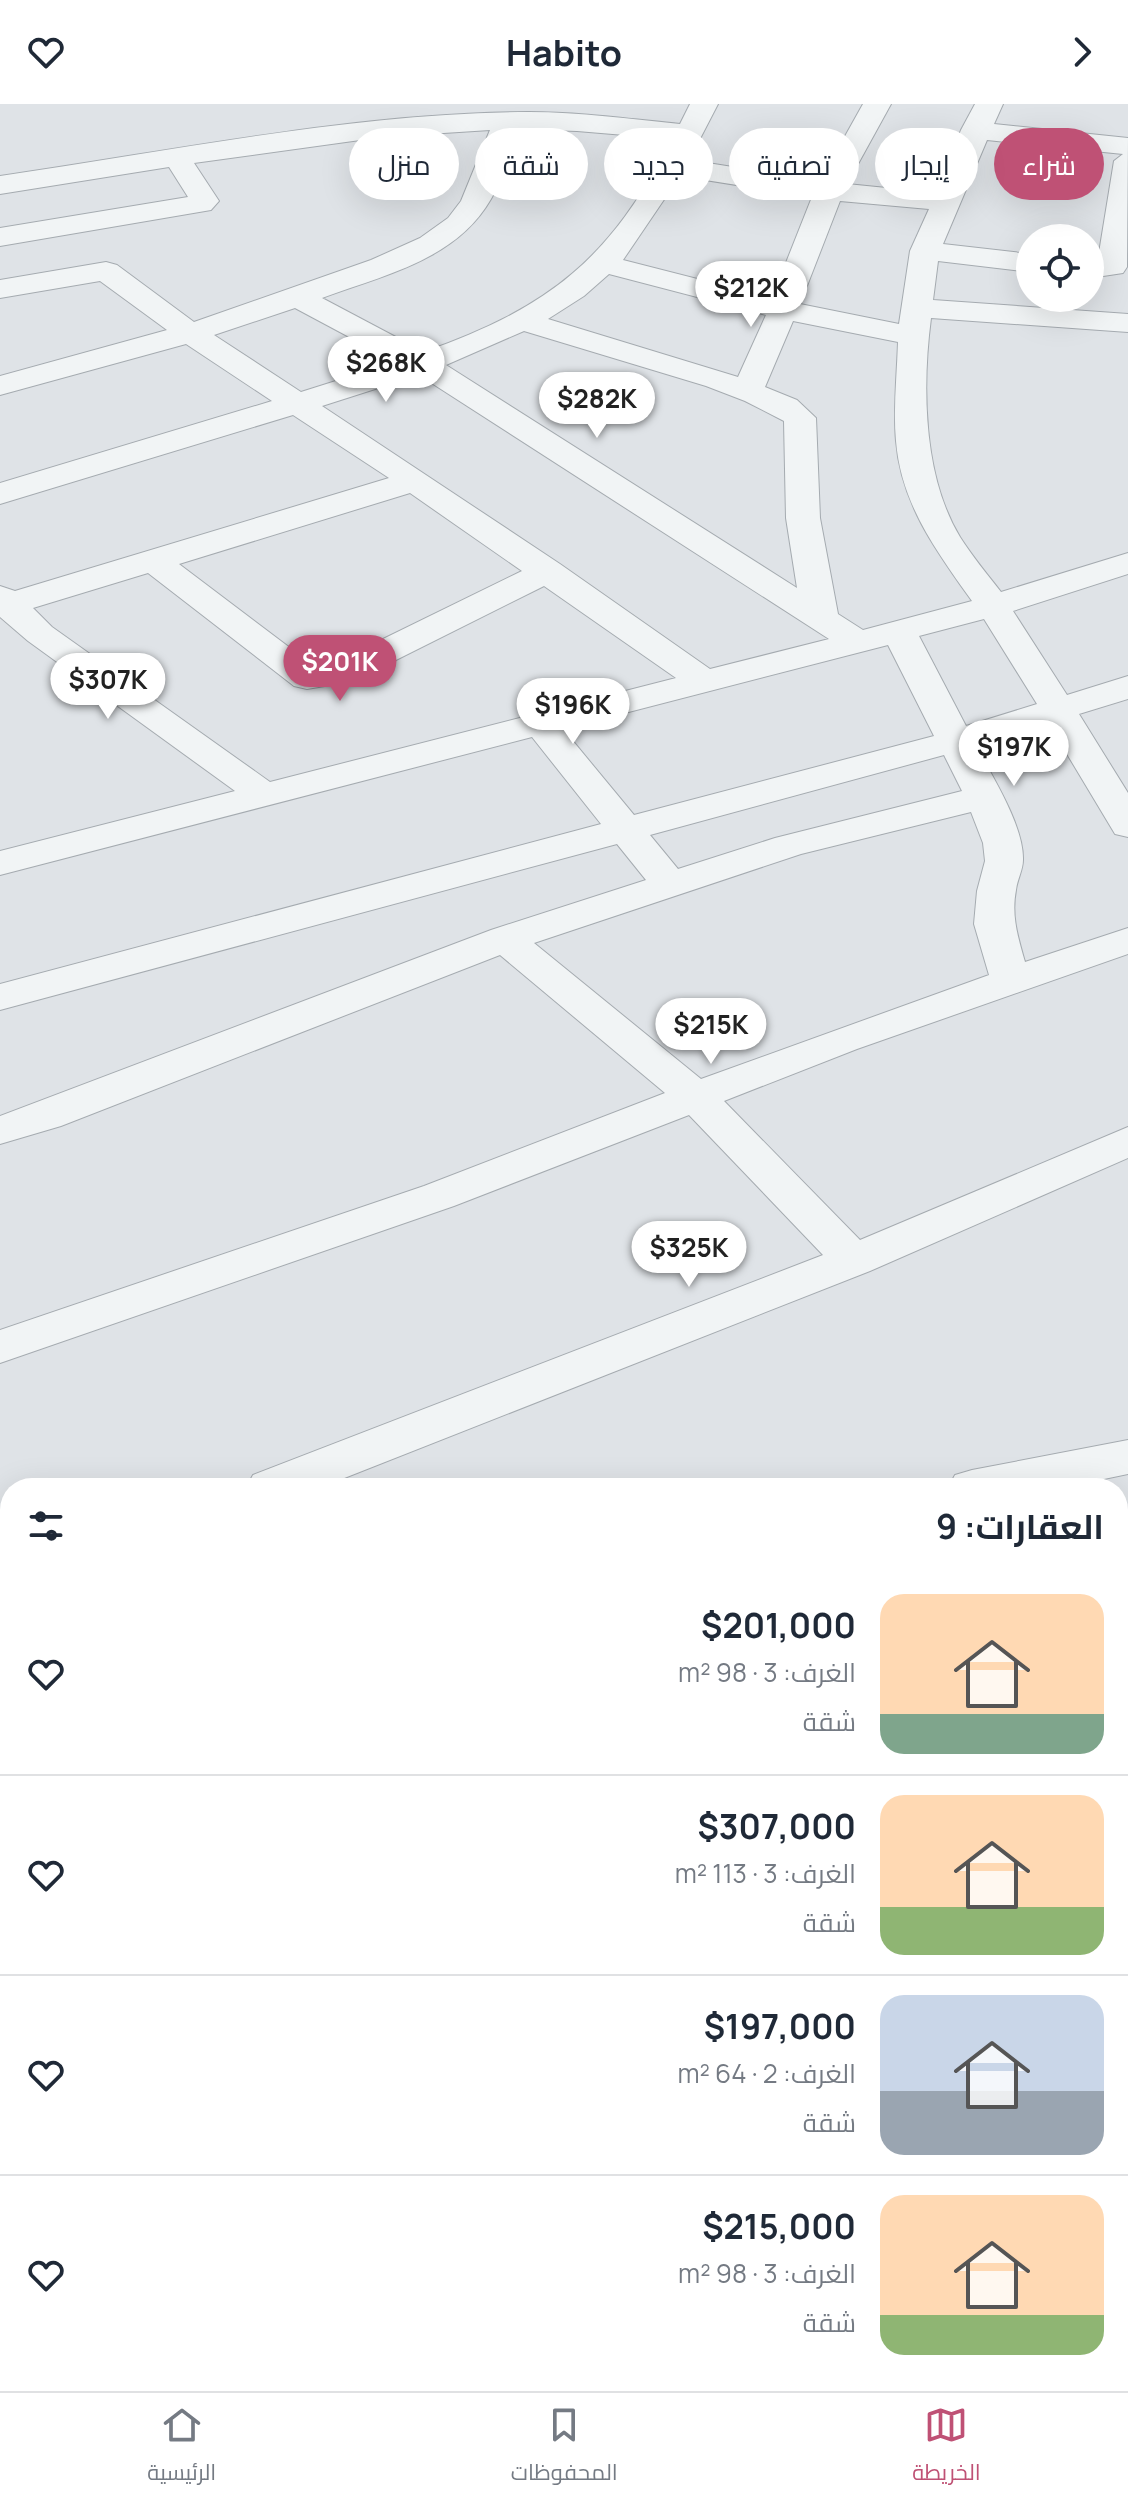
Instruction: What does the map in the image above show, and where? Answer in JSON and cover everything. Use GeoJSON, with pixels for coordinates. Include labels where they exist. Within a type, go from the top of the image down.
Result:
{"type":"FeatureCollection","features":[{"type":"Feature","properties":{"kind":"street"},"geometry":{"type":"LineString","coordinates":[[692,128],[704,104]]}},
{"type":"Feature","properties":{"kind":"street"},"geometry":{"type":"LineString","coordinates":[[859,137],[877,104]]}},
{"type":"Feature","properties":{"kind":"street"},"geometry":{"type":"LineString","coordinates":[[0,185],[176,157],[419,126],[507,121],[565,113],[659,128]]}},
{"type":"Feature","properties":{"kind":"street"},"geometry":{"type":"LineString","coordinates":[[1125,817],[993,606],[943,537],[922,490],[912,442],[915,322],[925,251],[982,117],[1128,146]]}},
{"type":"Feature","properties":{"kind":"street"},"geometry":{"type":"LineString","coordinates":[[0,386],[190,333],[298,297],[397,260],[438,241],[479,196],[507,121]]}},
{"type":"Feature","properties":{"kind":"street"},"geometry":{"type":"LineString","coordinates":[[0,237],[201,204],[205,201],[176,157]]}},
{"type":"Feature","properties":{"kind":"street"},"geometry":{"type":"LineString","coordinates":[[1104,268],[1112,267],[1128,161]]}},
{"type":"Feature","properties":{"kind":"street"},"geometry":{"type":"LineString","coordinates":[[859,194],[944,202]]}},
{"type":"Feature","properties":{"kind":"street"},"geometry":{"type":"LineString","coordinates":[[0,494],[422,363],[522,321],[567,294],[603,264],[650,200]]}},
{"type":"Feature","properties":{"kind":"street"},"geometry":{"type":"LineString","coordinates":[[748,390],[826,200]]}},
{"type":"Feature","properties":{"kind":"street"},"geometry":{"type":"LineString","coordinates":[[925,251],[1016,261]]}},
{"type":"Feature","properties":{"kind":"street"},"geometry":{"type":"LineString","coordinates":[[603,264],[783,310],[915,322],[1128,323]]}},
{"type":"Feature","properties":{"kind":"street"},"geometry":{"type":"LineString","coordinates":[[0,289],[106,271],[190,333],[548,571],[704,681]]}},
{"type":"Feature","properties":{"kind":"street"},"geometry":{"type":"LineString","coordinates":[[298,297],[422,363],[858,642]]}},
{"type":"Feature","properties":{"kind":"street"},"geometry":{"type":"LineString","coordinates":[[522,321],[748,390],[795,411],[800,418],[799,493],[807,562],[821,616]]}},
{"type":"Feature","properties":{"kind":"street"},"geometry":{"type":"LineString","coordinates":[[2,602],[154,561],[415,481]]}},
{"type":"Feature","properties":{"kind":"street"},"geometry":{"type":"LineString","coordinates":[[154,561],[307,678],[341,673],[548,571]]}},
{"type":"Feature","properties":{"kind":"street"},"geometry":{"type":"LineString","coordinates":[[0,863],[858,642],[993,606],[1128,563]]}},
{"type":"Feature","properties":{"kind":"street"},"geometry":{"type":"LineString","coordinates":[[2,602],[40,634],[264,795]]}},
{"type":"Feature","properties":{"kind":"street"},"geometry":{"type":"LineString","coordinates":[[899,631],[984,797],[1002,843],[1004,861],[996,891],[994,924],[1011,982]]}},
{"type":"Feature","properties":{"kind":"street"},"geometry":{"type":"LineString","coordinates":[[0,997],[956,741],[1128,687]]}},
{"type":"Feature","properties":{"kind":"street"},"geometry":{"type":"LineString","coordinates":[[540,724],[670,885]]}},
{"type":"Feature","properties":{"kind":"street"},"geometry":{"type":"LineString","coordinates":[[0,1130],[61,1110],[505,939],[788,846],[984,797]]}},
{"type":"Feature","properties":{"kind":"street"},"geometry":{"type":"LineString","coordinates":[[505,939],[696,1097],[854,1260]]}},
{"type":"Feature","properties":{"kind":"street"},"geometry":{"type":"LineString","coordinates":[[0,1347],[439,1196],[843,1040],[1128,940]]}},
{"type":"Feature","properties":{"kind":"street"},"geometry":{"type":"LineString","coordinates":[[330,1478],[354,1474],[602,1361],[854,1260],[1128,1141]]}},
{"type":"Feature","properties":{"kind":"street"},"geometry":{"type":"LineString","coordinates":[[1022,1478],[1128,1457]]}}]}
